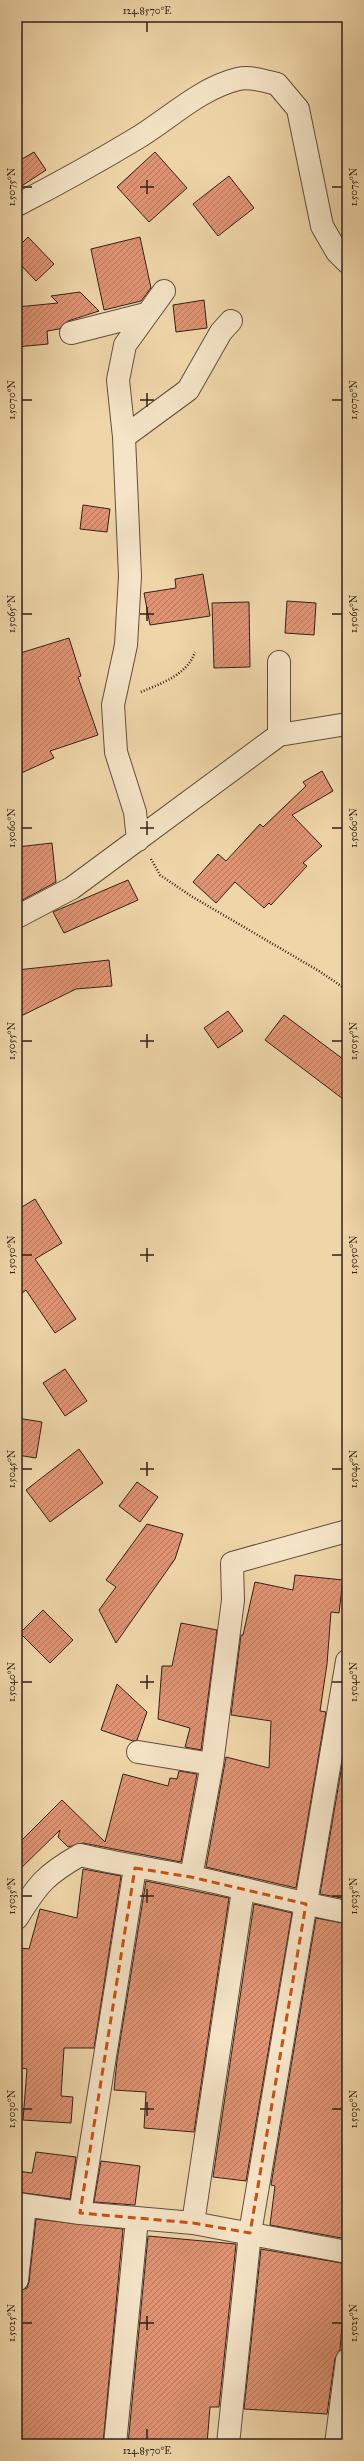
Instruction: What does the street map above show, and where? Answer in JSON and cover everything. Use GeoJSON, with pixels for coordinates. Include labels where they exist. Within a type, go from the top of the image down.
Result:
{"type":"FeatureCollection","features":[{"type":"Feature","properties":{"kind":"street"},"geometry":{"type":"LineString","coordinates":[[17,205],[61,182],[139,136],[209,91],[239,79],[255,79],[277,84],[298,109],[322,226],[337,252],[347,262]]}},
{"type":"Feature","properties":{"kind":"street"},"geometry":{"type":"LineString","coordinates":[[138,840],[135,812],[116,752],[113,704],[126,645],[130,584],[124,437],[118,380],[125,345],[164,291]]}},
{"type":"Feature","properties":{"kind":"street"},"geometry":{"type":"LineString","coordinates":[[71,333],[146,314]]}},
{"type":"Feature","properties":{"kind":"street"},"geometry":{"type":"LineString","coordinates":[[124,437],[188,390],[221,332],[231,321]]}},
{"type":"Feature","properties":{"kind":"street"},"geometry":{"type":"LineString","coordinates":[[280,662],[280,735]]}},
{"type":"Feature","properties":{"kind":"street"},"geometry":{"type":"LineString","coordinates":[[17,917],[72,888],[280,735],[347,724]]}},
{"type":"Feature","properties":{"kind":"street"},"geometry":{"type":"LineString","coordinates":[[191,1877],[212,1764],[233,1600],[232,1562],[347,1531]]}},
{"type":"Feature","properties":{"kind":"street"},"geometry":{"type":"LineString","coordinates":[[233,2443],[250,2233],[347,1661]]}},
{"type":"Feature","properties":{"kind":"street"},"geometry":{"type":"LineString","coordinates":[[138,1752],[212,1764]]}},
{"type":"Feature","properties":{"kind":"street"},"geometry":{"type":"LineString","coordinates":[[17,1918],[34,1890],[52,1872],[80,1855],[135,1868],[191,1877],[243,1890],[347,1912]]}},
{"type":"Feature","properties":{"kind":"street"},"geometry":{"type":"LineString","coordinates":[[80,2213],[135,1868]]}},
{"type":"Feature","properties":{"kind":"street"},"geometry":{"type":"LineString","coordinates":[[194,2223],[243,1890]]}},
{"type":"Feature","properties":{"kind":"street"},"geometry":{"type":"LineString","coordinates":[[17,2280],[21,2205],[137,2219],[194,2223],[347,2252]]}},
{"type":"Feature","properties":{"kind":"street"},"geometry":{"type":"LineString","coordinates":[[114,2444],[137,2219]]}},
{"type":"Feature","properties":{"kind":"street"},"geometry":{"type":"LineString","coordinates":[[336,2444],[347,2360]]}},
{"type":"Feature","properties":{"kind":"path"},"geometry":{"type":"LineString","coordinates":[[113,704],[174,677],[191,663],[195,652]]}},
{"type":"Feature","properties":{"kind":"path"},"geometry":{"type":"LineString","coordinates":[[138,840],[160,875],[191,896],[319,971],[347,990]]}},
{"type":"Feature","properties":{"kind":"highlighted area"},"geometry":{"type":"Polygon","coordinates":[[[135,1868],[191,1877],[306,1904],[250,2233],[193,2223],[80,2213],[135,1868]]]}},
{"type":"Feature","properties":{"kind":"building"},"geometry":{"type":"Polygon","coordinates":[[[34,152],[46,170],[17,189],[17,162],[34,152]]]}},
{"type":"Feature","properties":{"kind":"building"},"geometry":{"type":"Polygon","coordinates":[[[155,152],[187,188],[149,222],[117,187],[155,152]]]}},
{"type":"Feature","properties":{"kind":"building"},"geometry":{"type":"Polygon","coordinates":[[[229,176],[254,208],[218,236],[193,204],[229,176]]]}},
{"type":"Feature","properties":{"kind":"building"},"geometry":{"type":"Polygon","coordinates":[[[28,237],[54,264],[36,281],[17,261],[17,248],[28,237]]]}},
{"type":"Feature","properties":{"kind":"building"},"geometry":{"type":"Polygon","coordinates":[[[140,237],[151,288],[141,301],[104,310],[91,249],[140,237]]]}},
{"type":"Feature","properties":{"kind":"building"},"geometry":{"type":"Polygon","coordinates":[[[80,292],[99,311],[68,321],[59,329],[47,331],[48,344],[17,347],[17,307],[58,303],[51,296],[80,292]]]}},
{"type":"Feature","properties":{"kind":"building"},"geometry":{"type":"Polygon","coordinates":[[[204,300],[207,328],[176,332],[173,305],[204,300]]]}},
{"type":"Feature","properties":{"kind":"building"},"geometry":{"type":"Polygon","coordinates":[[[83,505],[110,509],[107,532],[80,529],[83,505]]]}},
{"type":"Feature","properties":{"kind":"building"},"geometry":{"type":"Polygon","coordinates":[[[203,574],[210,616],[150,625],[144,593],[176,588],[175,579],[203,574]]]}},
{"type":"Feature","properties":{"kind":"building"},"geometry":{"type":"Polygon","coordinates":[[[287,601],[316,603],[314,635],[285,633],[287,601]]]}},
{"type":"Feature","properties":{"kind":"building"},"geometry":{"type":"Polygon","coordinates":[[[249,602],[250,667],[214,668],[212,603],[249,602]]]}},
{"type":"Feature","properties":{"kind":"building"},"geometry":{"type":"Polygon","coordinates":[[[69,638],[81,676],[78,677],[98,735],[50,751],[54,758],[17,775],[17,654],[69,638]]]}},
{"type":"Feature","properties":{"kind":"building"},"geometry":{"type":"Polygon","coordinates":[[[322,771],[333,791],[292,815],[322,846],[303,863],[307,866],[271,905],[269,903],[264,908],[235,882],[216,903],[193,882],[218,854],[226,861],[260,824],[263,827],[306,786],[303,782],[322,771]]]}},
{"type":"Feature","properties":{"kind":"building"},"geometry":{"type":"Polygon","coordinates":[[[52,843],[56,882],[17,903],[17,847],[52,843]]]}},
{"type":"Feature","properties":{"kind":"building"},"geometry":{"type":"Polygon","coordinates":[[[128,880],[138,900],[64,933],[53,912],[128,880]]]}},
{"type":"Feature","properties":{"kind":"building"},"geometry":{"type":"Polygon","coordinates":[[[109,960],[112,986],[76,989],[17,1018],[17,970],[109,960]]]}},
{"type":"Feature","properties":{"kind":"building"},"geometry":{"type":"Polygon","coordinates":[[[228,1011],[243,1031],[218,1048],[204,1028],[228,1011]]]}},
{"type":"Feature","properties":{"kind":"building"},"geometry":{"type":"Polygon","coordinates":[[[284,1015],[347,1062],[347,1102],[265,1040],[284,1015]]]}},
{"type":"Feature","properties":{"kind":"building"},"geometry":{"type":"Polygon","coordinates":[[[35,1199],[62,1243],[35,1259],[76,1319],[55,1333],[26,1290],[17,1297],[17,1210],[35,1199]]]}},
{"type":"Feature","properties":{"kind":"building"},"geometry":{"type":"Polygon","coordinates":[[[65,1369],[87,1401],[65,1416],[43,1383],[65,1369]]]}},
{"type":"Feature","properties":{"kind":"building"},"geometry":{"type":"Polygon","coordinates":[[[17,1418],[42,1422],[36,1458],[17,1455],[17,1418]]]}},
{"type":"Feature","properties":{"kind":"building"},"geometry":{"type":"Polygon","coordinates":[[[79,1449],[103,1483],[50,1522],[26,1490],[79,1449]]]}},
{"type":"Feature","properties":{"kind":"building"},"geometry":{"type":"Polygon","coordinates":[[[137,1482],[158,1497],[140,1522],[119,1506],[137,1482]]]}},
{"type":"Feature","properties":{"kind":"building"},"geometry":{"type":"Polygon","coordinates":[[[147,1524],[183,1534],[175,1559],[116,1643],[99,1610],[116,1587],[106,1580],[147,1524]]]}},
{"type":"Feature","properties":{"kind":"building"},"geometry":{"type":"Polygon","coordinates":[[[295,1575],[343,1580],[339,1613],[331,1612],[327,1664],[320,1711],[326,1712],[296,1888],[206,1867],[226,1757],[269,1768],[271,1721],[231,1715],[241,1635],[243,1635],[255,1582],[293,1590],[295,1575]]]}},
{"type":"Feature","properties":{"kind":"building"},"geometry":{"type":"Polygon","coordinates":[[[43,1610],[73,1640],[50,1663],[20,1633],[43,1610]]]}},
{"type":"Feature","properties":{"kind":"building"},"geometry":{"type":"Polygon","coordinates":[[[181,1623],[217,1630],[201,1750],[185,1747],[190,1728],[158,1719],[162,1666],[172,1666],[181,1623]]]}},
{"type":"Feature","properties":{"kind":"building"},"geometry":{"type":"Polygon","coordinates":[[[117,1684],[147,1712],[137,1740],[133,1741],[101,1730],[117,1684]]]}},
{"type":"Feature","properties":{"kind":"building"},"geometry":{"type":"Polygon","coordinates":[[[347,1736],[347,1899],[320,1894],[347,1736]]]}},
{"type":"Feature","properties":{"kind":"building"},"geometry":{"type":"Polygon","coordinates":[[[179,1771],[197,1774],[181,1862],[83,1843],[68,1847],[58,1837],[60,1830],[17,1872],[17,1845],[62,1800],[105,1842],[123,1774],[168,1786],[170,1778],[177,1779],[179,1771]]]}},
{"type":"Feature","properties":{"kind":"building"},"geometry":{"type":"Polygon","coordinates":[[[83,1869],[121,1876],[94,2048],[64,2048],[61,2096],[73,2097],[71,2123],[23,2120],[27,2069],[17,2067],[17,1967],[21,1948],[29,1949],[40,1909],[77,1918],[83,1869]]]}},
{"type":"Feature","properties":{"kind":"building"},"geometry":{"type":"Polygon","coordinates":[[[146,1881],[229,1898],[194,2132],[144,2128],[146,2092],[114,2090],[117,2060],[146,1881]]]}},
{"type":"Feature","properties":{"kind":"building"},"geometry":{"type":"Polygon","coordinates":[[[254,1904],[292,1913],[246,2181],[213,2177],[254,1904]]]}},
{"type":"Feature","properties":{"kind":"building"},"geometry":{"type":"Polygon","coordinates":[[[316,1918],[347,1924],[347,2239],[270,2225],[275,2186],[271,2185],[316,1918]]]}},
{"type":"Feature","properties":{"kind":"building"},"geometry":{"type":"Polygon","coordinates":[[[36,2152],[76,2157],[70,2199],[17,2192],[17,2171],[32,2173],[36,2152]]]}},
{"type":"Feature","properties":{"kind":"building"},"geometry":{"type":"Polygon","coordinates":[[[101,2161],[140,2166],[135,2205],[94,2202],[101,2161]]]}},
{"type":"Feature","properties":{"kind":"building"},"geometry":{"type":"Polygon","coordinates":[[[36,2219],[123,2229],[103,2444],[17,2444],[17,2350],[21,2330],[17,2330],[17,2292],[27,2288],[29,2282],[36,2219]]]}},
{"type":"Feature","properties":{"kind":"building"},"geometry":{"type":"Polygon","coordinates":[[[148,2236],[236,2244],[219,2407],[210,2407],[207,2444],[128,2444],[148,2236]]]}},
{"type":"Feature","properties":{"kind":"building"},"geometry":{"type":"Polygon","coordinates":[[[261,2249],[347,2264],[340,2350],[335,2358],[327,2414],[244,2409],[261,2249]]]}}]}
